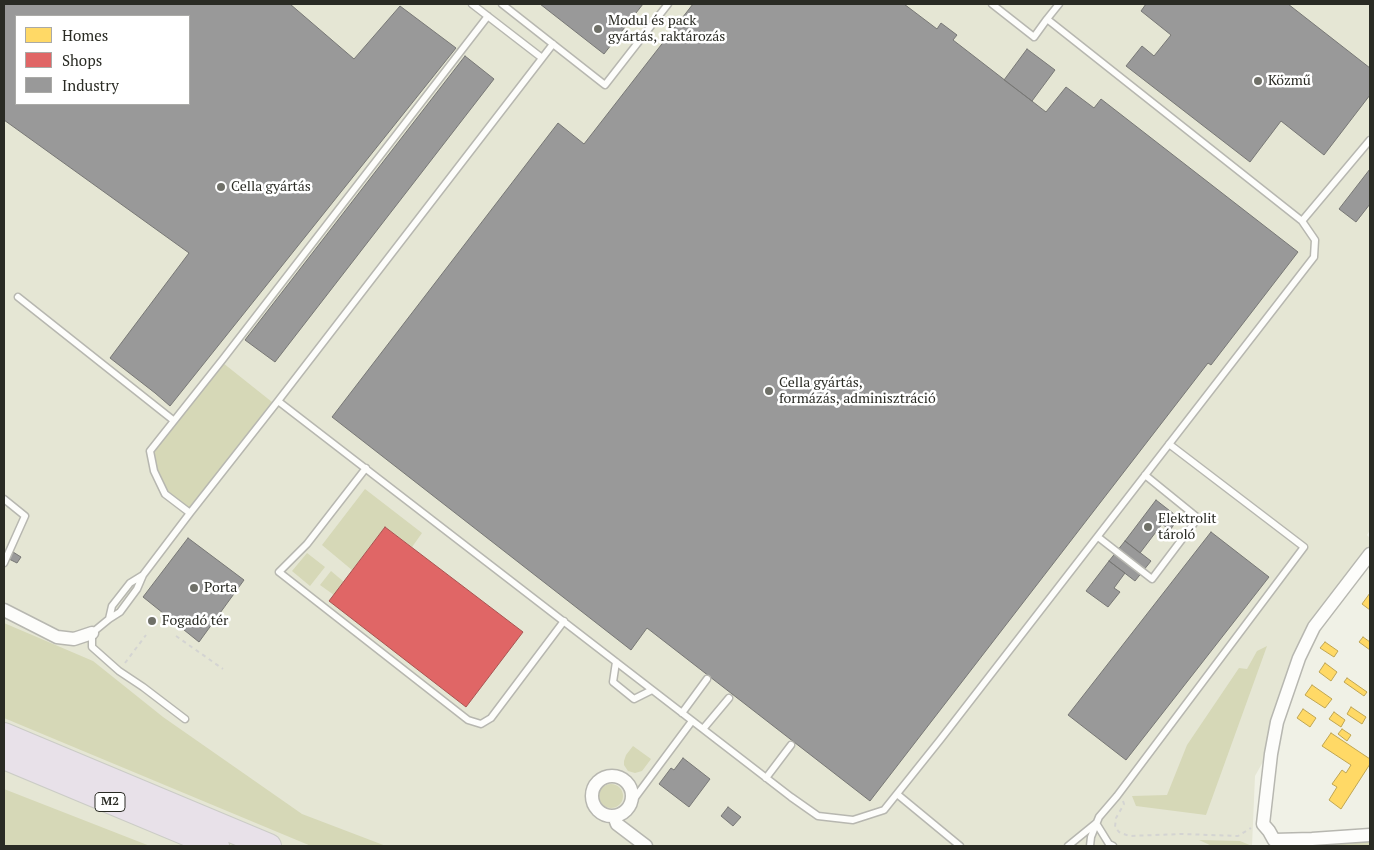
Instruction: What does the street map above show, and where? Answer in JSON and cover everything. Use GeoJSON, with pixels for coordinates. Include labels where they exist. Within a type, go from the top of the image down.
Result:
{"type":"FeatureCollection","features":[{"type":"Feature","properties":{"kind":"highway","name":"M2"},"geometry":{"type":"LineString","coordinates":[[4,735],[269,846]]}},
{"type":"Feature","properties":{"kind":"highway","name":"M2"},"geometry":{"type":"LineString","coordinates":[[4,757],[217,846]]}},
{"type":"Feature","properties":{"kind":"street"},"geometry":{"type":"LineString","coordinates":[[1370,554],[1314,627],[1299,658],[1277,722],[1271,754],[1263,824],[1274,840],[1370,835]]}},
{"type":"Feature","properties":{"kind":"street"},"geometry":{"type":"LineString","coordinates":[[4,610],[57,638],[74,639],[92,633]]}},
{"type":"Feature","properties":{"kind":"street"},"geometry":{"type":"LineString","coordinates":[[617,776],[628,784],[632,796],[631,803],[624,812],[614,816],[603,814],[594,806],[592,793],[594,786],[604,777],[617,776]]}},
{"type":"Feature","properties":{"kind":"street"},"geometry":{"type":"LineString","coordinates":[[614,816],[617,824],[646,846]]}},
{"type":"Feature","properties":{"kind":"lane"},"geometry":{"type":"LineString","coordinates":[[472,4],[542,58]]}},
{"type":"Feature","properties":{"kind":"lane"},"geometry":{"type":"LineString","coordinates":[[502,4],[605,85],[668,4]]}},
{"type":"Feature","properties":{"kind":"lane"},"geometry":{"type":"LineString","coordinates":[[992,4],[1034,37],[1059,4]]}},
{"type":"Feature","properties":{"kind":"lane"},"geometry":{"type":"LineString","coordinates":[[190,513],[165,494],[154,471],[150,451],[488,16]]}},
{"type":"Feature","properties":{"kind":"lane"},"geometry":{"type":"LineString","coordinates":[[278,401],[766,778],[818,816],[853,820],[884,810],[1314,257],[1315,240],[1302,221],[1047,19]]}},
{"type":"Feature","properties":{"kind":"lane"},"geometry":{"type":"LineString","coordinates":[[185,719],[119,671],[92,647],[92,633],[109,618],[112,606],[130,583],[143,575],[553,44]]}},
{"type":"Feature","properties":{"kind":"lane"},"geometry":{"type":"LineString","coordinates":[[1302,221],[1370,140]]}},
{"type":"Feature","properties":{"kind":"lane"},"geometry":{"type":"LineString","coordinates":[[18,297],[173,420]]}},
{"type":"Feature","properties":{"kind":"lane"},"geometry":{"type":"LineString","coordinates":[[1090,846],[1091,837],[1099,818],[1304,547],[1169,444]]}},
{"type":"Feature","properties":{"kind":"lane"},"geometry":{"type":"LineString","coordinates":[[366,468],[307,544],[279,572],[468,720],[481,724],[491,718],[564,621]]}},
{"type":"Feature","properties":{"kind":"lane"},"geometry":{"type":"LineString","coordinates":[[1098,537],[1152,579],[1198,518],[1145,475]]}},
{"type":"Feature","properties":{"kind":"lane"},"geometry":{"type":"LineString","coordinates":[[4,499],[25,516],[4,563]]}},
{"type":"Feature","properties":{"kind":"lane"},"geometry":{"type":"LineString","coordinates":[[616,662],[613,682],[634,699],[652,690]]}},
{"type":"Feature","properties":{"kind":"lane"},"geometry":{"type":"LineString","coordinates":[[682,713],[707,679]]}},
{"type":"Feature","properties":{"kind":"lane"},"geometry":{"type":"LineString","coordinates":[[703,729],[729,698]]}},
{"type":"Feature","properties":{"kind":"lane"},"geometry":{"type":"LineString","coordinates":[[631,803],[692,721]]}},
{"type":"Feature","properties":{"kind":"lane"},"geometry":{"type":"LineString","coordinates":[[766,778],[791,745]]}},
{"type":"Feature","properties":{"kind":"lane"},"geometry":{"type":"LineString","coordinates":[[897,794],[960,846]]}},
{"type":"Feature","properties":{"kind":"lane"},"geometry":{"type":"LineString","coordinates":[[1068,846],[1096,823]]}},
{"type":"Feature","properties":{"kind":"lane"},"geometry":{"type":"LineString","coordinates":[[1096,823],[1109,844],[1113,846]]}},
{"type":"Feature","properties":{"kind":"path"},"geometry":{"type":"LineString","coordinates":[[119,671],[146,635]]}},
{"type":"Feature","properties":{"kind":"path"},"geometry":{"type":"LineString","coordinates":[[176,636],[222,669]]}},
{"type":"Feature","properties":{"kind":"path"},"geometry":{"type":"LineString","coordinates":[[1117,796],[1123,800],[1124,804],[1116,818],[1115,827],[1119,832],[1128,836],[1182,834],[1238,836],[1251,828]]}},
{"type":"Feature","properties":{"kind":"shaded area"},"geometry":{"type":"Polygon","coordinates":[[[4,4],[1370,4],[1370,530],[1367,535],[1370,538],[1370,561],[1309,647],[1282,728],[1255,776],[1252,846],[117,846],[4,800],[4,4]]]}},
{"type":"Feature","properties":{"kind":"green space"},"geometry":{"type":"Polygon","coordinates":[[[223,363],[272,402],[189,509],[168,492],[156,470],[154,451],[223,363]]]}},
{"type":"Feature","properties":{"kind":"green space"},"geometry":{"type":"Polygon","coordinates":[[[365,489],[422,533],[412,547],[385,527],[352,570],[322,545],[365,489]]]}},
{"type":"Feature","properties":{"kind":"green space"},"geometry":{"type":"Polygon","coordinates":[[[307,553],[325,567],[310,586],[292,571],[307,553]]]}},
{"type":"Feature","properties":{"kind":"green space"},"geometry":{"type":"Polygon","coordinates":[[[331,571],[344,582],[334,595],[320,585],[331,571]]]}},
{"type":"Feature","properties":{"kind":"green space"},"geometry":{"type":"Polygon","coordinates":[[[4,623],[93,661],[163,717],[302,814],[386,846],[311,846],[4,718],[4,623]]]}},
{"type":"Feature","properties":{"kind":"green space"},"geometry":{"type":"Polygon","coordinates":[[[1267,646],[1206,815],[1136,806],[1132,796],[1167,795],[1187,745],[1239,668],[1247,669],[1257,651],[1267,646]]]}},
{"type":"Feature","properties":{"kind":"green space"},"geometry":{"type":"Polygon","coordinates":[[[633,746],[651,759],[642,771],[635,773],[628,771],[624,765],[626,755],[633,746]]]}},
{"type":"Feature","properties":{"kind":"green space"},"geometry":{"type":"Polygon","coordinates":[[[611,784],[620,787],[623,796],[620,805],[611,808],[602,805],[599,796],[602,787],[611,784]]]}},
{"type":"Feature","properties":{"kind":"green space"},"geometry":{"type":"Polygon","coordinates":[[[4,789],[132,839],[150,846],[4,846],[4,789]]]}},
{"type":"Feature","properties":{"kind":"green space"},"geometry":{"type":"Polygon","coordinates":[[[1199,840],[1240,841],[1252,846],[1212,846],[1199,840]]]}},
{"type":"Feature","properties":{"kind":"green space"},"geometry":{"type":"Polygon","coordinates":[[[1370,840],[1370,846],[1265,846],[1324,842],[1370,840]]]}},
{"type":"Feature","properties":{"kind":"building: Homes"},"geometry":{"type":"Polygon","coordinates":[[[1370,593],[1370,610],[1362,604],[1370,593]]]}},
{"type":"Feature","properties":{"kind":"building: Homes"},"geometry":{"type":"Polygon","coordinates":[[[1363,637],[1370,642],[1370,650],[1359,642],[1363,637]]]}},
{"type":"Feature","properties":{"kind":"building: Homes"},"geometry":{"type":"Polygon","coordinates":[[[1325,642],[1338,651],[1334,657],[1320,648],[1325,642]]]}},
{"type":"Feature","properties":{"kind":"building: Homes"},"geometry":{"type":"Polygon","coordinates":[[[1325,663],[1337,672],[1331,681],[1319,672],[1325,663]]]}},
{"type":"Feature","properties":{"kind":"building: Homes"},"geometry":{"type":"Polygon","coordinates":[[[1347,678],[1367,692],[1364,696],[1344,682],[1347,678]]]}},
{"type":"Feature","properties":{"kind":"building: Homes"},"geometry":{"type":"Polygon","coordinates":[[[1312,685],[1332,699],[1325,708],[1305,695],[1312,685]]]}},
{"type":"Feature","properties":{"kind":"building: Homes"},"geometry":{"type":"Polygon","coordinates":[[[1351,707],[1366,717],[1362,724],[1347,714],[1351,707]]]}},
{"type":"Feature","properties":{"kind":"building: Homes"},"geometry":{"type":"Polygon","coordinates":[[[1303,709],[1316,718],[1310,727],[1297,718],[1303,709]]]}},
{"type":"Feature","properties":{"kind":"building: Homes"},"geometry":{"type":"Polygon","coordinates":[[[1334,712],[1345,720],[1341,727],[1329,719],[1334,712]]]}},
{"type":"Feature","properties":{"kind":"building: Homes"},"geometry":{"type":"Polygon","coordinates":[[[1342,729],[1351,735],[1347,741],[1338,734],[1342,729]]]}},
{"type":"Feature","properties":{"kind":"building: Homes"},"geometry":{"type":"Polygon","coordinates":[[[1331,733],[1370,759],[1370,764],[1341,809],[1329,800],[1337,787],[1332,784],[1342,770],[1346,773],[1351,765],[1322,746],[1331,733]]]}},
{"type":"Feature","properties":{"kind":"building: Shops"},"geometry":{"type":"Polygon","coordinates":[[[385,527],[523,632],[466,707],[329,601],[385,527]]]}},
{"type":"Feature","properties":{"kind":"building: Industry","name":"Cella gyártás"},"geometry":{"type":"Polygon","coordinates":[[[4,4],[290,4],[354,59],[400,6],[456,48],[170,406],[110,358],[189,253],[4,120],[4,4]]]}},
{"type":"Feature","properties":{"kind":"building: Industry","name":"Modul és pack gyártás, raktározás"},"geometry":{"type":"Polygon","coordinates":[[[540,4],[643,4],[604,54],[540,4]]]}},
{"type":"Feature","properties":{"kind":"building: Industry","name":"Cella gyártás, formázás, adminisztráció"},"geometry":{"type":"Polygon","coordinates":[[[693,4],[904,4],[937,29],[941,23],[957,35],[953,40],[1046,112],[1066,87],[1094,108],[1101,99],[1298,252],[1211,365],[1208,363],[870,801],[647,628],[631,650],[332,417],[558,123],[584,144],[693,4]]]}},
{"type":"Feature","properties":{"kind":"building: Industry","name":"Közmű"},"geometry":{"type":"Polygon","coordinates":[[[1146,4],[1288,4],[1370,68],[1370,95],[1324,155],[1281,121],[1250,162],[1126,66],[1142,46],[1154,56],[1171,35],[1141,11],[1146,4]]]}},
{"type":"Feature","properties":{"kind":"building: Industry"},"geometry":{"type":"Polygon","coordinates":[[[1027,49],[1055,70],[1032,101],[1004,80],[1027,49]]]}},
{"type":"Feature","properties":{"kind":"building: Industry"},"geometry":{"type":"Polygon","coordinates":[[[465,56],[494,79],[275,362],[245,340],[465,56]]]}},
{"type":"Feature","properties":{"kind":"building: Industry"},"geometry":{"type":"Polygon","coordinates":[[[1370,169],[1370,204],[1356,222],[1339,209],[1370,169]]]}},
{"type":"Feature","properties":{"kind":"building: Industry","name":"Elektrolit tároló"},"geometry":{"type":"Polygon","coordinates":[[[1156,500],[1179,518],[1170,530],[1162,524],[1140,553],[1125,541],[1156,500]]]}},
{"type":"Feature","properties":{"kind":"building: Industry"},"geometry":{"type":"Polygon","coordinates":[[[1211,532],[1269,577],[1126,760],[1068,715],[1211,532]]]}},
{"type":"Feature","properties":{"kind":"building: Industry","name":"Porta"},"geometry":{"type":"Polygon","coordinates":[[[188,538],[244,580],[199,642],[143,597],[188,538]]]}},
{"type":"Feature","properties":{"kind":"building: Industry"},"geometry":{"type":"Polygon","coordinates":[[[1125,541],[1151,561],[1135,581],[1109,561],[1125,541]]]}},
{"type":"Feature","properties":{"kind":"building: Industry"},"geometry":{"type":"Polygon","coordinates":[[[13,552],[21,557],[17,563],[9,559],[13,552]]]}},
{"type":"Feature","properties":{"kind":"building: Industry"},"geometry":{"type":"Polygon","coordinates":[[[1109,561],[1125,573],[1114,588],[1120,592],[1108,607],[1086,591],[1109,561]]]}},
{"type":"Feature","properties":{"kind":"building: Industry"},"geometry":{"type":"Polygon","coordinates":[[[683,758],[710,779],[689,807],[659,784],[671,768],[674,770],[683,758]]]}},
{"type":"Feature","properties":{"kind":"building: Industry"},"geometry":{"type":"Polygon","coordinates":[[[728,807],[741,817],[733,826],[721,816],[728,807]]]}},
{"type":"Feature","properties":{"kind":"place","name":"Modul és pack gyártás, raktározás"},"geometry":{"type":"Point","coordinates":[598,29]}},
{"type":"Feature","properties":{"kind":"place","name":"Közmű"},"geometry":{"type":"Point","coordinates":[1258,81]}},
{"type":"Feature","properties":{"kind":"place","name":"Cella gyártás"},"geometry":{"type":"Point","coordinates":[221,187]}},
{"type":"Feature","properties":{"kind":"place","name":"Cella gyártás, formázás, adminisztráció"},"geometry":{"type":"Point","coordinates":[769,391]}},
{"type":"Feature","properties":{"kind":"place","name":"Elektrolit tároló"},"geometry":{"type":"Point","coordinates":[1148,527]}},
{"type":"Feature","properties":{"kind":"place","name":"Porta"},"geometry":{"type":"Point","coordinates":[194,588]}},
{"type":"Feature","properties":{"kind":"place","name":"Fogadó tér"},"geometry":{"type":"Point","coordinates":[152,621]}}]}
